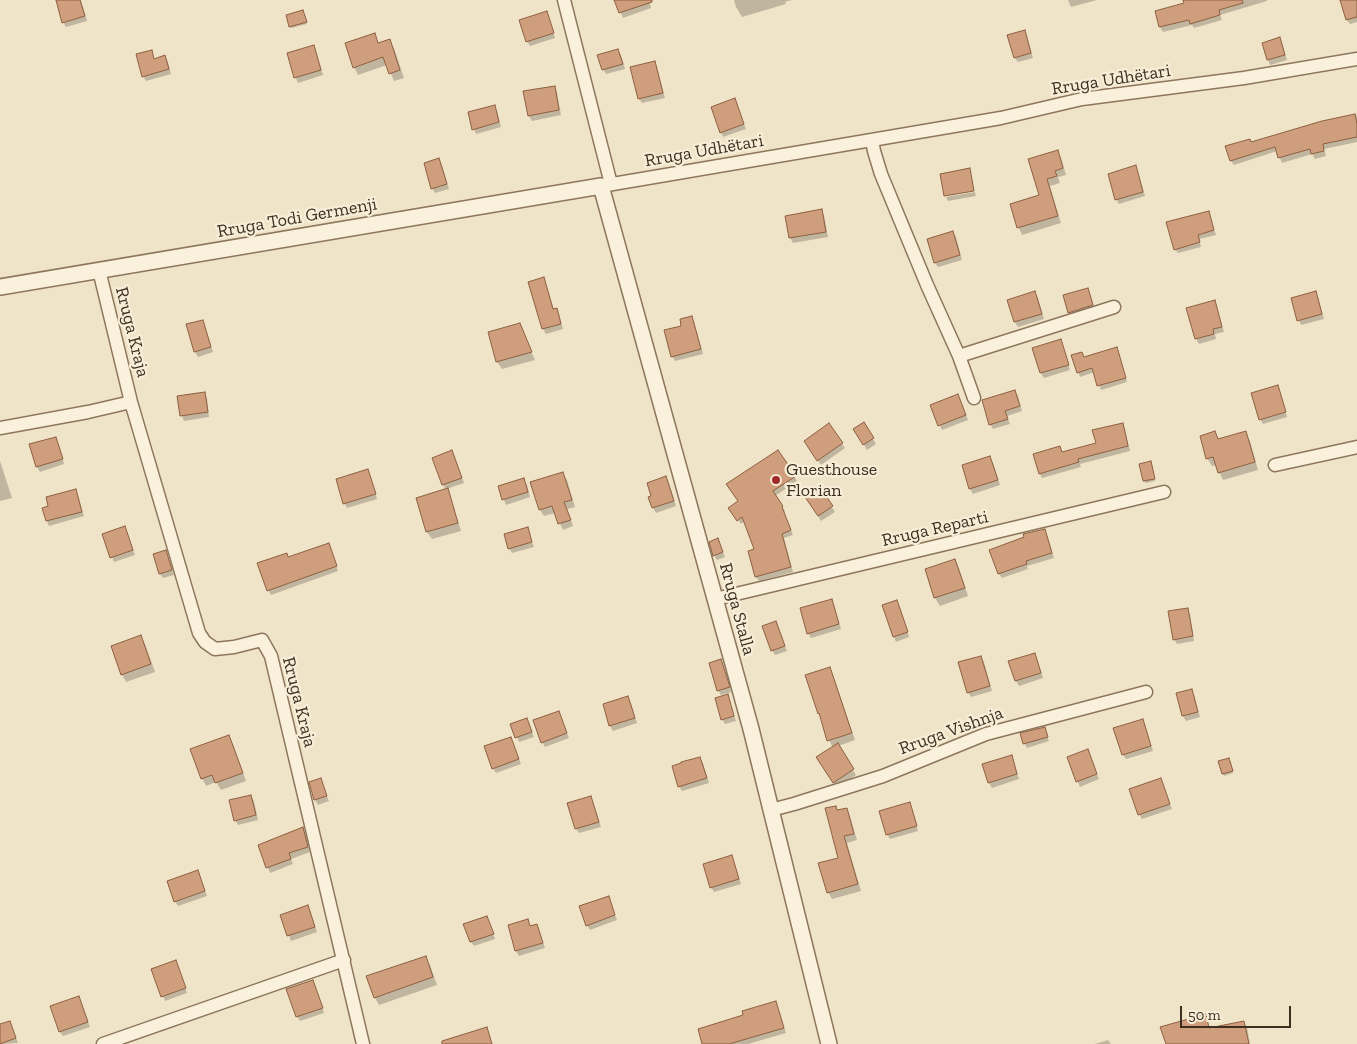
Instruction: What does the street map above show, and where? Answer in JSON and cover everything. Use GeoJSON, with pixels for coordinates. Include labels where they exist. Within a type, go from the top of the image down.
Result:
{"type":"FeatureCollection","features":[{"type":"Feature","properties":{"kind":"street"},"geometry":{"type":"LineString","coordinates":[[564,0],[606,185]]}},
{"type":"Feature","properties":{"kind":"street","name":"Rruga Udhëtari"},"geometry":{"type":"LineString","coordinates":[[606,185],[1001,118],[1082,99],[1244,78],[1357,59]]}},
{"type":"Feature","properties":{"kind":"street"},"geometry":{"type":"LineString","coordinates":[[872,140],[882,174],[927,286],[960,356],[974,398]]}},
{"type":"Feature","properties":{"kind":"street","name":"Rruga Todi Germenji"},"geometry":{"type":"LineString","coordinates":[[0,287],[606,185]]}},
{"type":"Feature","properties":{"kind":"street","name":"Rruga Stalla"},"geometry":{"type":"LineString","coordinates":[[606,185],[715,600],[751,729],[828,1044]]}},
{"type":"Feature","properties":{"kind":"street","name":"Rruga Kraja"},"geometry":{"type":"LineString","coordinates":[[99,270],[131,402],[199,633],[205,642],[215,649],[234,647],[262,640],[271,656],[363,1044]]}},
{"type":"Feature","properties":{"kind":"street"},"geometry":{"type":"LineString","coordinates":[[960,356],[1114,307]]}},
{"type":"Feature","properties":{"kind":"street","name":"Rruga Kraja"},"geometry":{"type":"LineString","coordinates":[[0,428],[131,402]]}},
{"type":"Feature","properties":{"kind":"street"},"geometry":{"type":"LineString","coordinates":[[1275,465],[1357,447]]}},
{"type":"Feature","properties":{"kind":"street","name":"Rruga Reparti"},"geometry":{"type":"LineString","coordinates":[[715,600],[1164,492]]}},
{"type":"Feature","properties":{"kind":"street","name":"Rruga Vishnja"},"geometry":{"type":"LineString","coordinates":[[771,810],[883,776],[986,734],[1146,692]]}},
{"type":"Feature","properties":{"kind":"street"},"geometry":{"type":"LineString","coordinates":[[103,1044],[344,960]]}},
{"type":"Feature","properties":{"kind":"building"},"geometry":{"type":"Polygon","coordinates":[[[56,0],[80,0],[85,16],[62,23],[56,0]]]}},
{"type":"Feature","properties":{"kind":"building"},"geometry":{"type":"Polygon","coordinates":[[[614,0],[652,0],[652,2],[619,13],[614,0]]]}},
{"type":"Feature","properties":{"kind":"building"},"geometry":{"type":"Polygon","coordinates":[[[1183,0],[1242,0],[1243,3],[1219,10],[1220,15],[1190,24],[1189,20],[1159,27],[1155,11],[1184,3],[1183,0]]]}},
{"type":"Feature","properties":{"kind":"building"},"geometry":{"type":"Polygon","coordinates":[[[1340,0],[1357,0],[1357,17],[1346,20],[1340,0]]]}},
{"type":"Feature","properties":{"kind":"building"},"geometry":{"type":"Polygon","coordinates":[[[303,10],[307,22],[289,27],[286,15],[303,10]]]}},
{"type":"Feature","properties":{"kind":"building"},"geometry":{"type":"Polygon","coordinates":[[[547,11],[554,33],[526,42],[519,20],[547,11]]]}},
{"type":"Feature","properties":{"kind":"building"},"geometry":{"type":"Polygon","coordinates":[[[1025,30],[1031,53],[1014,58],[1007,35],[1025,30]]]}},
{"type":"Feature","properties":{"kind":"building"},"geometry":{"type":"Polygon","coordinates":[[[375,33],[378,43],[390,39],[400,70],[389,74],[383,57],[353,68],[345,43],[375,33]]]}},
{"type":"Feature","properties":{"kind":"building"},"geometry":{"type":"Polygon","coordinates":[[[1280,37],[1285,55],[1267,60],[1262,43],[1280,37]]]}},
{"type":"Feature","properties":{"kind":"building"},"geometry":{"type":"Polygon","coordinates":[[[314,45],[321,70],[294,78],[287,53],[314,45]]]}},
{"type":"Feature","properties":{"kind":"building"},"geometry":{"type":"Polygon","coordinates":[[[618,49],[623,64],[602,70],[597,55],[618,49]]]}},
{"type":"Feature","properties":{"kind":"building"},"geometry":{"type":"Polygon","coordinates":[[[152,50],[154,59],[165,55],[169,69],[142,77],[136,54],[152,50]]]}},
{"type":"Feature","properties":{"kind":"building"},"geometry":{"type":"Polygon","coordinates":[[[655,61],[663,93],[638,99],[630,67],[655,61]]]}},
{"type":"Feature","properties":{"kind":"building"},"geometry":{"type":"Polygon","coordinates":[[[555,86],[559,110],[528,116],[523,91],[555,86]]]}},
{"type":"Feature","properties":{"kind":"building"},"geometry":{"type":"Polygon","coordinates":[[[735,98],[744,124],[720,133],[711,107],[735,98]]]}},
{"type":"Feature","properties":{"kind":"building"},"geometry":{"type":"Polygon","coordinates":[[[495,105],[499,122],[472,130],[468,112],[495,105]]]}},
{"type":"Feature","properties":{"kind":"building"},"geometry":{"type":"Polygon","coordinates":[[[1355,114],[1357,137],[1323,144],[1324,151],[1311,154],[1310,149],[1278,158],[1275,147],[1230,161],[1225,146],[1250,139],[1251,142],[1322,121],[1355,114]]]}},
{"type":"Feature","properties":{"kind":"building"},"geometry":{"type":"Polygon","coordinates":[[[1058,150],[1063,168],[1055,171],[1057,176],[1047,179],[1058,216],[1017,228],[1010,204],[1039,195],[1028,159],[1058,150]]]}},
{"type":"Feature","properties":{"kind":"building"},"geometry":{"type":"Polygon","coordinates":[[[439,158],[447,184],[431,189],[424,163],[439,158]]]}},
{"type":"Feature","properties":{"kind":"building"},"geometry":{"type":"Polygon","coordinates":[[[1136,165],[1143,192],[1115,200],[1108,174],[1136,165]]]}},
{"type":"Feature","properties":{"kind":"building"},"geometry":{"type":"Polygon","coordinates":[[[970,168],[974,191],[944,196],[940,174],[970,168]]]}},
{"type":"Feature","properties":{"kind":"building"},"geometry":{"type":"Polygon","coordinates":[[[822,209],[826,232],[789,238],[785,216],[822,209]]]}},
{"type":"Feature","properties":{"kind":"building"},"geometry":{"type":"Polygon","coordinates":[[[1209,211],[1214,230],[1198,235],[1200,242],[1174,250],[1166,222],[1209,211]]]}},
{"type":"Feature","properties":{"kind":"building"},"geometry":{"type":"Polygon","coordinates":[[[953,231],[960,255],[934,263],[927,239],[953,231]]]}},
{"type":"Feature","properties":{"kind":"building"},"geometry":{"type":"Polygon","coordinates":[[[544,277],[553,309],[557,308],[561,324],[542,329],[528,282],[544,277]]]}},
{"type":"Feature","properties":{"kind":"building"},"geometry":{"type":"Polygon","coordinates":[[[1088,288],[1093,305],[1068,313],[1063,295],[1088,288]]]}},
{"type":"Feature","properties":{"kind":"building"},"geometry":{"type":"Polygon","coordinates":[[[1035,291],[1042,314],[1014,322],[1007,300],[1035,291]]]}},
{"type":"Feature","properties":{"kind":"building"},"geometry":{"type":"Polygon","coordinates":[[[1316,291],[1322,314],[1297,321],[1291,298],[1316,291]]]}},
{"type":"Feature","properties":{"kind":"building"},"geometry":{"type":"Polygon","coordinates":[[[1215,300],[1222,327],[1213,329],[1214,334],[1195,339],[1186,308],[1215,300]]]}},
{"type":"Feature","properties":{"kind":"building"},"geometry":{"type":"Polygon","coordinates":[[[692,316],[701,349],[671,357],[664,330],[681,326],[680,319],[692,316]]]}},
{"type":"Feature","properties":{"kind":"building"},"geometry":{"type":"Polygon","coordinates":[[[203,320],[211,347],[194,352],[186,324],[203,320]]]}},
{"type":"Feature","properties":{"kind":"building"},"geometry":{"type":"Polygon","coordinates":[[[520,323],[532,352],[496,362],[488,332],[520,323]]]}},
{"type":"Feature","properties":{"kind":"building"},"geometry":{"type":"Polygon","coordinates":[[[1061,339],[1069,365],[1040,373],[1032,348],[1061,339]]]}},
{"type":"Feature","properties":{"kind":"building"},"geometry":{"type":"Polygon","coordinates":[[[1117,347],[1126,378],[1097,386],[1092,368],[1077,373],[1071,355],[1082,352],[1084,357],[1117,347]]]}},
{"type":"Feature","properties":{"kind":"building"},"geometry":{"type":"Polygon","coordinates":[[[1278,385],[1286,412],[1259,420],[1251,393],[1278,385]]]}},
{"type":"Feature","properties":{"kind":"building"},"geometry":{"type":"Polygon","coordinates":[[[1015,390],[1020,406],[1005,411],[1008,419],[989,425],[982,400],[1015,390]]]}},
{"type":"Feature","properties":{"kind":"building"},"geometry":{"type":"Polygon","coordinates":[[[205,392],[208,412],[180,416],[177,396],[205,392]]]}},
{"type":"Feature","properties":{"kind":"building"},"geometry":{"type":"Polygon","coordinates":[[[958,394],[966,415],[938,426],[930,405],[958,394]]]}},
{"type":"Feature","properties":{"kind":"building"},"geometry":{"type":"Polygon","coordinates":[[[864,422],[874,438],[863,445],[853,429],[864,422]]]}},
{"type":"Feature","properties":{"kind":"building"},"geometry":{"type":"Polygon","coordinates":[[[829,423],[843,443],[817,461],[804,441],[829,423]]]}},
{"type":"Feature","properties":{"kind":"building"},"geometry":{"type":"Polygon","coordinates":[[[1123,423],[1128,446],[1078,459],[1079,462],[1039,474],[1033,454],[1060,446],[1062,452],[1096,443],[1092,430],[1123,423]]]}},
{"type":"Feature","properties":{"kind":"building"},"geometry":{"type":"Polygon","coordinates":[[[1215,431],[1218,439],[1246,431],[1255,462],[1218,473],[1213,457],[1206,459],[1200,436],[1215,431]]]}},
{"type":"Feature","properties":{"kind":"building"},"geometry":{"type":"Polygon","coordinates":[[[56,437],[63,459],[36,467],[29,444],[56,437]]]}},
{"type":"Feature","properties":{"kind":"building"},"geometry":{"type":"Polygon","coordinates":[[[452,450],[462,478],[442,485],[432,458],[452,450]]]}},
{"type":"Feature","properties":{"kind":"building"},"geometry":{"type":"Polygon","coordinates":[[[778,450],[796,476],[773,491],[783,506],[791,530],[782,534],[791,567],[755,577],[748,551],[754,549],[742,517],[737,521],[728,508],[738,501],[726,484],[778,450]]]}},
{"type":"Feature","properties":{"kind":"building"},"geometry":{"type":"Polygon","coordinates":[[[990,456],[998,480],[969,489],[962,465],[990,456]]]}},
{"type":"Feature","properties":{"kind":"building"},"geometry":{"type":"Polygon","coordinates":[[[1151,461],[1155,479],[1143,481],[1139,464],[1151,461]]]}},
{"type":"Feature","properties":{"kind":"building"},"geometry":{"type":"Polygon","coordinates":[[[368,469],[376,494],[343,504],[336,479],[368,469]]]}},
{"type":"Feature","properties":{"kind":"building"},"geometry":{"type":"Polygon","coordinates":[[[563,472],[572,500],[564,502],[571,520],[558,524],[552,506],[539,510],[530,482],[563,472]]]}},
{"type":"Feature","properties":{"kind":"building"},"geometry":{"type":"Polygon","coordinates":[[[666,476],[674,501],[652,508],[648,497],[651,496],[647,483],[666,476]]]}},
{"type":"Feature","properties":{"kind":"building"},"geometry":{"type":"Polygon","coordinates":[[[524,478],[528,492],[502,500],[498,486],[524,478]]]}},
{"type":"Feature","properties":{"kind":"building"},"geometry":{"type":"Polygon","coordinates":[[[820,487],[833,506],[818,516],[805,497],[820,487]]]}},
{"type":"Feature","properties":{"kind":"building"},"geometry":{"type":"Polygon","coordinates":[[[448,488],[458,523],[426,532],[416,498],[448,488]]]}},
{"type":"Feature","properties":{"kind":"building"},"geometry":{"type":"Polygon","coordinates":[[[76,489],[82,512],[46,521],[42,508],[48,506],[46,497],[76,489]]]}},
{"type":"Feature","properties":{"kind":"building"},"geometry":{"type":"Polygon","coordinates":[[[125,526],[133,550],[110,558],[102,534],[125,526]]]}},
{"type":"Feature","properties":{"kind":"building"},"geometry":{"type":"Polygon","coordinates":[[[528,527],[532,542],[508,549],[504,534],[528,527]]]}},
{"type":"Feature","properties":{"kind":"building"},"geometry":{"type":"Polygon","coordinates":[[[1045,529],[1052,553],[1026,561],[1027,564],[998,574],[989,550],[1024,537],[1023,534],[1045,529]]]}},
{"type":"Feature","properties":{"kind":"building"},"geometry":{"type":"Polygon","coordinates":[[[718,538],[723,552],[713,556],[709,542],[718,538]]]}},
{"type":"Feature","properties":{"kind":"building"},"geometry":{"type":"Polygon","coordinates":[[[329,543],[337,566],[267,591],[257,563],[287,553],[288,557],[329,543]]]}},
{"type":"Feature","properties":{"kind":"building"},"geometry":{"type":"Polygon","coordinates":[[[166,550],[172,570],[159,574],[153,554],[166,550]]]}},
{"type":"Feature","properties":{"kind":"building"},"geometry":{"type":"Polygon","coordinates":[[[955,559],[965,588],[934,598],[925,569],[955,559]]]}},
{"type":"Feature","properties":{"kind":"building"},"geometry":{"type":"Polygon","coordinates":[[[832,599],[839,624],[807,634],[800,608],[832,599]]]}},
{"type":"Feature","properties":{"kind":"building"},"geometry":{"type":"Polygon","coordinates":[[[897,600],[908,632],[893,637],[882,605],[897,600]]]}},
{"type":"Feature","properties":{"kind":"building"},"geometry":{"type":"Polygon","coordinates":[[[1188,608],[1193,636],[1173,640],[1168,611],[1188,608]]]}},
{"type":"Feature","properties":{"kind":"building"},"geometry":{"type":"Polygon","coordinates":[[[776,621],[785,646],[771,651],[762,626],[776,621]]]}},
{"type":"Feature","properties":{"kind":"building"},"geometry":{"type":"Polygon","coordinates":[[[141,635],[151,664],[121,675],[111,646],[141,635]]]}},
{"type":"Feature","properties":{"kind":"building"},"geometry":{"type":"Polygon","coordinates":[[[1035,653],[1041,673],[1015,681],[1008,661],[1035,653]]]}},
{"type":"Feature","properties":{"kind":"building"},"geometry":{"type":"Polygon","coordinates":[[[981,656],[990,686],[967,693],[958,662],[981,656]]]}},
{"type":"Feature","properties":{"kind":"building"},"geometry":{"type":"Polygon","coordinates":[[[721,659],[730,687],[717,691],[709,663],[721,659]]]}},
{"type":"Feature","properties":{"kind":"building"},"geometry":{"type":"Polygon","coordinates":[[[830,667],[852,733],[827,741],[805,675],[830,667]]]}},
{"type":"Feature","properties":{"kind":"building"},"geometry":{"type":"Polygon","coordinates":[[[1192,689],[1198,712],[1182,716],[1176,693],[1192,689]]]}},
{"type":"Feature","properties":{"kind":"building"},"geometry":{"type":"Polygon","coordinates":[[[728,694],[734,716],[721,720],[715,698],[728,694]]]}},
{"type":"Feature","properties":{"kind":"building"},"geometry":{"type":"Polygon","coordinates":[[[628,696],[635,718],[609,726],[603,704],[628,696]]]}},
{"type":"Feature","properties":{"kind":"building"},"geometry":{"type":"Polygon","coordinates":[[[559,711],[567,733],[541,743],[533,720],[559,711]]]}},
{"type":"Feature","properties":{"kind":"building"},"geometry":{"type":"Polygon","coordinates":[[[527,718],[532,732],[515,738],[510,724],[527,718]]]}},
{"type":"Feature","properties":{"kind":"building"},"geometry":{"type":"Polygon","coordinates":[[[1143,719],[1151,746],[1122,755],[1113,728],[1143,719]]]}},
{"type":"Feature","properties":{"kind":"building"},"geometry":{"type":"Polygon","coordinates":[[[1045,727],[1048,737],[1023,744],[1020,733],[1045,727]]]}},
{"type":"Feature","properties":{"kind":"building"},"geometry":{"type":"Polygon","coordinates":[[[229,735],[243,773],[215,783],[212,775],[201,779],[190,749],[229,735]]]}},
{"type":"Feature","properties":{"kind":"building"},"geometry":{"type":"Polygon","coordinates":[[[511,737],[519,759],[492,769],[484,746],[511,737]]]}},
{"type":"Feature","properties":{"kind":"building"},"geometry":{"type":"Polygon","coordinates":[[[838,743],[854,769],[833,783],[816,757],[838,743]]]}},
{"type":"Feature","properties":{"kind":"building"},"geometry":{"type":"Polygon","coordinates":[[[1088,749],[1097,774],[1076,782],[1067,757],[1088,749]]]}},
{"type":"Feature","properties":{"kind":"building"},"geometry":{"type":"Polygon","coordinates":[[[1012,755],[1017,774],[988,783],[982,764],[1012,755]]]}},
{"type":"Feature","properties":{"kind":"building"},"geometry":{"type":"Polygon","coordinates":[[[700,757],[707,778],[678,787],[672,766],[700,757]]]}},
{"type":"Feature","properties":{"kind":"building"},"geometry":{"type":"Polygon","coordinates":[[[1229,758],[1233,771],[1222,774],[1218,761],[1229,758]]]}},
{"type":"Feature","properties":{"kind":"building"},"geometry":{"type":"Polygon","coordinates":[[[321,778],[327,796],[314,800],[309,782],[321,778]]]}},
{"type":"Feature","properties":{"kind":"building"},"geometry":{"type":"Polygon","coordinates":[[[1161,778],[1170,804],[1138,815],[1129,789],[1161,778]]]}},
{"type":"Feature","properties":{"kind":"building"},"geometry":{"type":"Polygon","coordinates":[[[251,795],[256,815],[234,821],[229,800],[251,795]]]}},
{"type":"Feature","properties":{"kind":"building"},"geometry":{"type":"Polygon","coordinates":[[[591,796],[599,822],[575,829],[567,803],[591,796]]]}},
{"type":"Feature","properties":{"kind":"building"},"geometry":{"type":"Polygon","coordinates":[[[910,802],[917,826],[886,835],[879,811],[910,802]]]}},
{"type":"Feature","properties":{"kind":"building"},"geometry":{"type":"Polygon","coordinates":[[[836,806],[837,810],[847,808],[854,834],[844,836],[858,884],[827,893],[818,863],[838,858],[825,808],[836,806]]]}},
{"type":"Feature","properties":{"kind":"building"},"geometry":{"type":"Polygon","coordinates":[[[303,827],[308,847],[289,853],[291,859],[266,868],[258,845],[303,827]]]}},
{"type":"Feature","properties":{"kind":"building"},"geometry":{"type":"Polygon","coordinates":[[[732,855],[739,879],[710,888],[703,864],[732,855]]]}},
{"type":"Feature","properties":{"kind":"building"},"geometry":{"type":"Polygon","coordinates":[[[198,870],[205,891],[174,902],[167,881],[198,870]]]}},
{"type":"Feature","properties":{"kind":"building"},"geometry":{"type":"Polygon","coordinates":[[[609,896],[615,915],[586,926],[579,906],[609,896]]]}},
{"type":"Feature","properties":{"kind":"building"},"geometry":{"type":"Polygon","coordinates":[[[308,905],[315,927],[287,936],[280,915],[308,905]]]}},
{"type":"Feature","properties":{"kind":"building"},"geometry":{"type":"Polygon","coordinates":[[[487,916],[494,934],[470,942],[463,924],[487,916]]]}},
{"type":"Feature","properties":{"kind":"building"},"geometry":{"type":"Polygon","coordinates":[[[528,919],[530,926],[537,924],[543,943],[515,951],[508,925],[528,919]]]}},
{"type":"Feature","properties":{"kind":"building"},"geometry":{"type":"Polygon","coordinates":[[[426,956],[433,977],[374,998],[366,976],[426,956]]]}},
{"type":"Feature","properties":{"kind":"building"},"geometry":{"type":"Polygon","coordinates":[[[176,960],[186,988],[161,997],[151,969],[176,960]]]}},
{"type":"Feature","properties":{"kind":"building"},"geometry":{"type":"Polygon","coordinates":[[[313,980],[323,1008],[296,1017],[286,989],[313,980]]]}},
{"type":"Feature","properties":{"kind":"building"},"geometry":{"type":"Polygon","coordinates":[[[79,996],[88,1022],[59,1032],[50,1006],[79,996]]]}},
{"type":"Feature","properties":{"kind":"building"},"geometry":{"type":"Polygon","coordinates":[[[776,1001],[784,1028],[729,1044],[702,1044],[698,1029],[743,1015],[742,1011],[776,1001]]]}},
{"type":"Feature","properties":{"kind":"building"},"geometry":{"type":"Polygon","coordinates":[[[1206,1014],[1209,1028],[1244,1021],[1249,1044],[1166,1044],[1160,1027],[1206,1014]]]}},
{"type":"Feature","properties":{"kind":"building"},"geometry":{"type":"Polygon","coordinates":[[[10,1021],[16,1038],[0,1044],[0,1024],[10,1021]]]}},
{"type":"Feature","properties":{"kind":"building"},"geometry":{"type":"Polygon","coordinates":[[[487,1027],[492,1044],[442,1044],[442,1041],[487,1027]]]}},
{"type":"Feature","properties":{"kind":"place","name":"Guesthouse Florian"},"geometry":{"type":"Point","coordinates":[776,480]}}]}
